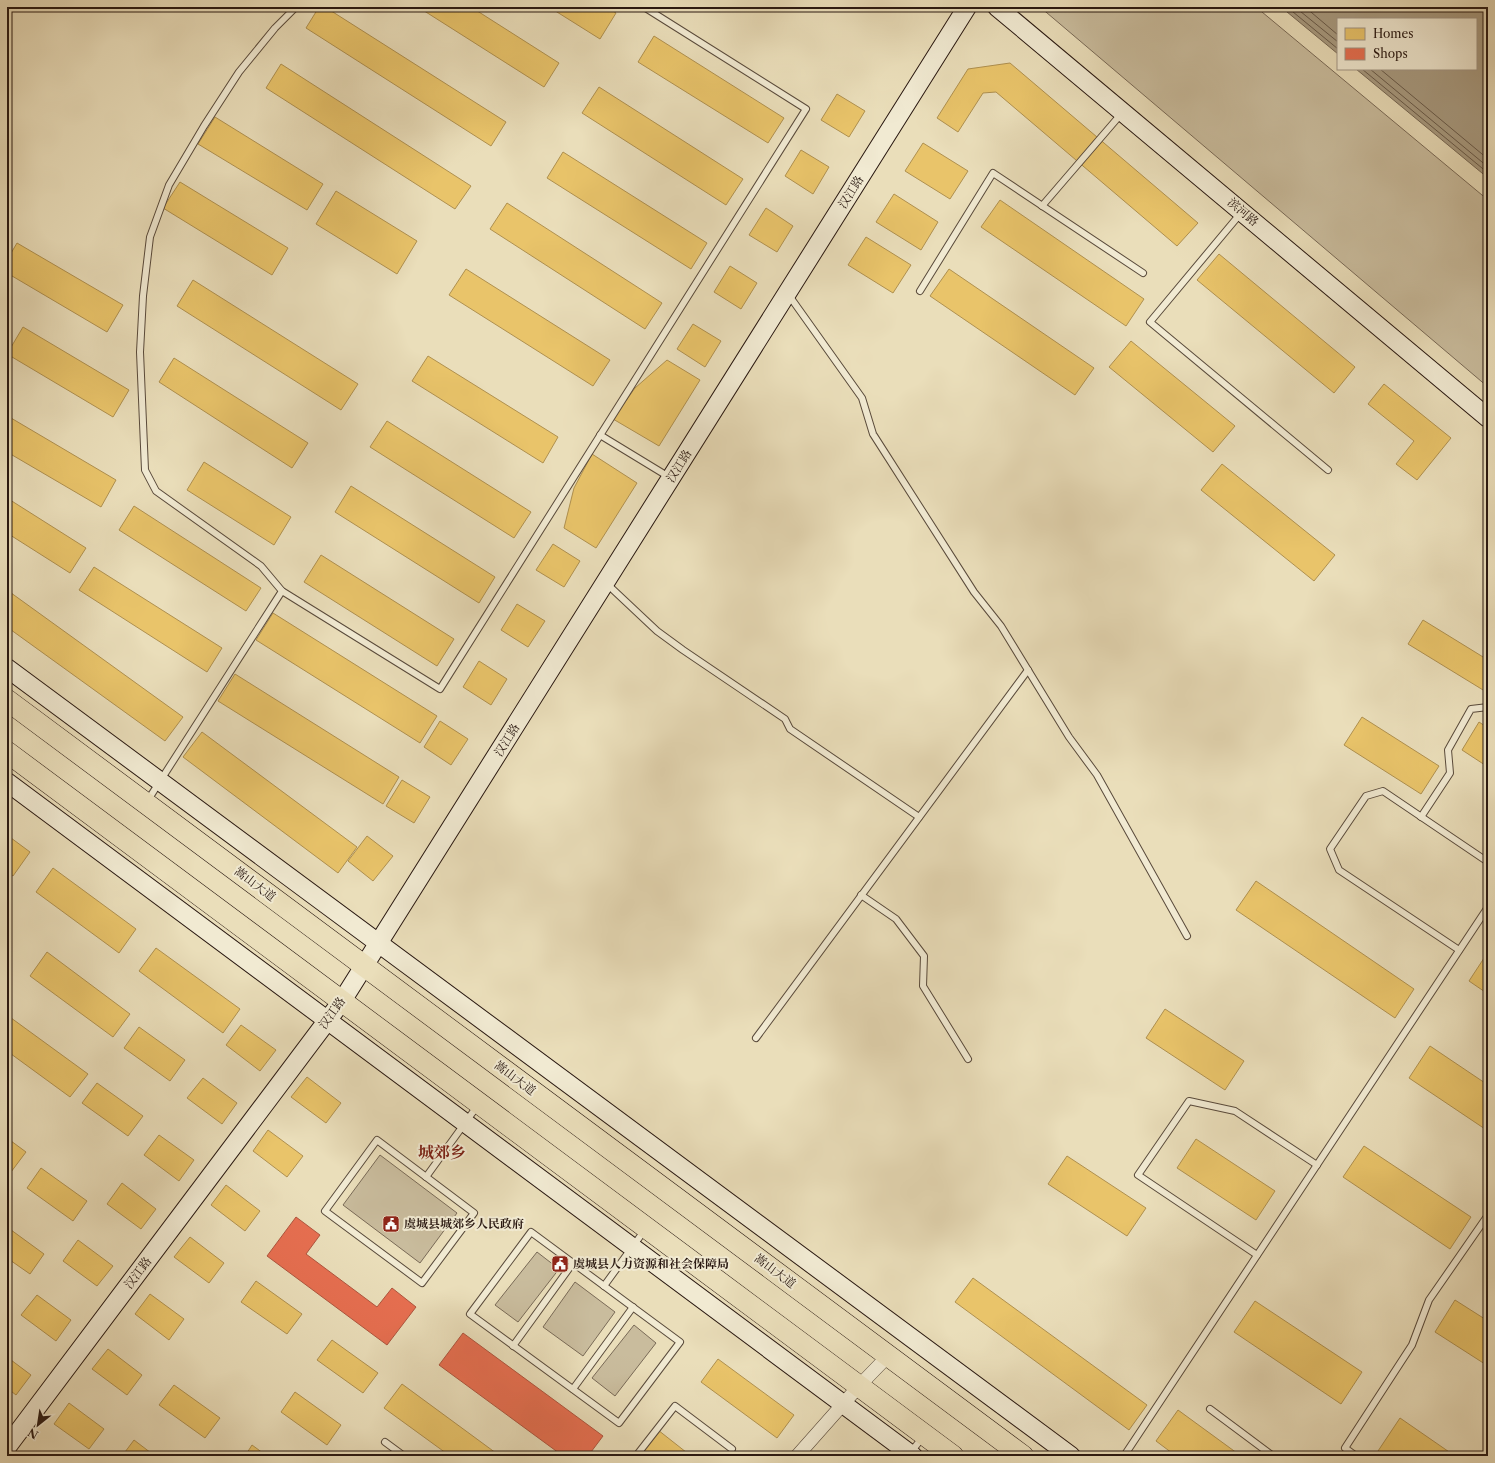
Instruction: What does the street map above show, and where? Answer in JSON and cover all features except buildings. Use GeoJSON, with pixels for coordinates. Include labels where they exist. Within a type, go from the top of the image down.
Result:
{"type":"FeatureCollection","features":[{"type":"Feature","properties":{"kind":"main road","name":"汉江路"},"geometry":{"type":"LineString","coordinates":[[7,1447],[342,1001],[967,7]]}},
{"type":"Feature","properties":{"kind":"main road","name":"滨河路"},"geometry":{"type":"LineString","coordinates":[[998,7],[1488,418]]}},
{"type":"Feature","properties":{"kind":"main road"},"geometry":{"type":"LineString","coordinates":[[7,668],[1071,1456]]}},
{"type":"Feature","properties":{"kind":"main road","name":"嵩山大道"},"geometry":{"type":"LineString","coordinates":[[7,700],[1022,1456]]}},
{"type":"Feature","properties":{"kind":"main road"},"geometry":{"type":"LineString","coordinates":[[7,752],[953,1456]]}},
{"type":"Feature","properties":{"kind":"main road"},"geometry":{"type":"LineString","coordinates":[[7,782],[633,1247],[910,1455]]}},
{"type":"Feature","properties":{"kind":"street"},"geometry":{"type":"LineString","coordinates":[[797,1456],[859,1386],[888,1356]]}},
{"type":"Feature","properties":{"kind":"lane"},"geometry":{"type":"LineString","coordinates":[[296,7],[275,28],[239,72],[204,126],[169,185],[150,237],[142,296],[140,352],[145,470],[156,491],[261,566],[282,592],[440,689],[806,109],[644,7]]}},
{"type":"Feature","properties":{"kind":"lane"},"geometry":{"type":"LineString","coordinates":[[1042,206],[1123,112]]}},
{"type":"Feature","properties":{"kind":"lane"},"geometry":{"type":"LineString","coordinates":[[920,291],[994,173],[1143,273]]}},
{"type":"Feature","properties":{"kind":"lane"},"geometry":{"type":"LineString","coordinates":[[1242,212],[1150,322],[1328,470]]}},
{"type":"Feature","properties":{"kind":"lane"},"geometry":{"type":"LineString","coordinates":[[788,293],[862,398],[873,434],[974,592],[1001,626],[1069,737],[1097,775],[1187,936]]}},
{"type":"Feature","properties":{"kind":"lane"},"geometry":{"type":"LineString","coordinates":[[600,435],[671,478]]}},
{"type":"Feature","properties":{"kind":"lane"},"geometry":{"type":"LineString","coordinates":[[605,583],[657,631],[682,650],[785,719],[790,729],[919,817]]}},
{"type":"Feature","properties":{"kind":"lane"},"geometry":{"type":"LineString","coordinates":[[146,803],[161,782],[282,592]]}},
{"type":"Feature","properties":{"kind":"lane"},"geometry":{"type":"LineString","coordinates":[[756,1038],[1028,670]]}},
{"type":"Feature","properties":{"kind":"lane"},"geometry":{"type":"LineString","coordinates":[[1421,817],[1450,772],[1448,750],[1471,710],[1488,706]]}},
{"type":"Feature","properties":{"kind":"lane"},"geometry":{"type":"LineString","coordinates":[[1459,950],[1339,870],[1330,849],[1366,796],[1383,791],[1488,862]]}},
{"type":"Feature","properties":{"kind":"lane"},"geometry":{"type":"LineString","coordinates":[[862,895],[896,919],[924,956],[923,986],[968,1059]]}},
{"type":"Feature","properties":{"kind":"lane"},"geometry":{"type":"LineString","coordinates":[[1124,1456],[1488,907]]}},
{"type":"Feature","properties":{"kind":"lane"},"geometry":{"type":"LineString","coordinates":[[1257,1255],[1138,1175],[1189,1101],[1235,1111],[1318,1165]]}},
{"type":"Feature","properties":{"kind":"lane"},"geometry":{"type":"LineString","coordinates":[[426,1177],[479,1103]]}},
{"type":"Feature","properties":{"kind":"lane"},"geometry":{"type":"LineString","coordinates":[[377,1140],[426,1177],[474,1213],[422,1283],[325,1211],[377,1140]]}},
{"type":"Feature","properties":{"kind":"lane"},"geometry":{"type":"LineString","coordinates":[[1356,1456],[1344,1448],[1412,1345],[1429,1300],[1488,1214]]}},
{"type":"Feature","properties":{"kind":"lane"},"geometry":{"type":"LineString","coordinates":[[604,1286],[647,1228]]}},
{"type":"Feature","properties":{"kind":"lane"},"geometry":{"type":"LineString","coordinates":[[531,1232],[573,1263],[680,1342],[619,1424],[470,1314],[531,1232]]}},
{"type":"Feature","properties":{"kind":"lane"},"geometry":{"type":"LineString","coordinates":[[513,1346],[573,1263]]}},
{"type":"Feature","properties":{"kind":"lane"},"geometry":{"type":"LineString","coordinates":[[573,1389],[633,1307]]}},
{"type":"Feature","properties":{"kind":"lane"},"geometry":{"type":"LineString","coordinates":[[636,1456],[675,1406],[732,1449]]}},
{"type":"Feature","properties":{"kind":"lane"},"geometry":{"type":"LineString","coordinates":[[1210,1409],[1273,1456]]}},
{"type":"Feature","properties":{"kind":"lane"},"geometry":{"type":"LineString","coordinates":[[910,1455],[925,1435]]}},
{"type":"Feature","properties":{"kind":"lane"},"geometry":{"type":"LineString","coordinates":[[385,1442],[404,1456]]}},
{"type":"Feature","properties":{"kind":"shaded area"},"geometry":{"type":"Polygon","coordinates":[[[1040,7],[1256,7],[1488,200],[1488,387],[1040,7]]]}},
{"type":"Feature","properties":{"kind":"shaded area"},"geometry":{"type":"Polygon","coordinates":[[[380,1155],[457,1213],[420,1263],[343,1205],[380,1155]]]}},
{"type":"Feature","properties":{"kind":"shaded area"},"geometry":{"type":"Polygon","coordinates":[[[537,1252],[559,1269],[518,1322],[495,1305],[537,1252]]]}},
{"type":"Feature","properties":{"kind":"shaded area"},"geometry":{"type":"Polygon","coordinates":[[[575,1282],[615,1312],[583,1356],[543,1327],[575,1282]]]}},
{"type":"Feature","properties":{"kind":"shaded area"},"geometry":{"type":"Polygon","coordinates":[[[634,1325],[656,1343],[615,1396],[592,1378],[634,1325]]]}},
{"type":"Feature","properties":{"kind":"water"},"geometry":{"type":"Polygon","coordinates":[[[1281,7],[1488,7],[1488,178],[1357,70],[1477,70],[1477,18],[1337,18],[1337,53],[1281,7]]]}},
{"type":"Feature","properties":{"kind":"place","name":"虞城县城郊乡人民政府"},"geometry":{"type":"Point","coordinates":[391,1224]}},
{"type":"Feature","properties":{"kind":"place","name":"虞城县人力资源和社会保障局"},"geometry":{"type":"Point","coordinates":[560,1264]}},
{"type":"Feature","properties":{"kind":"district","name":"城郊乡"},"geometry":{"type":"Point","coordinates":[442,1152]}}]}
